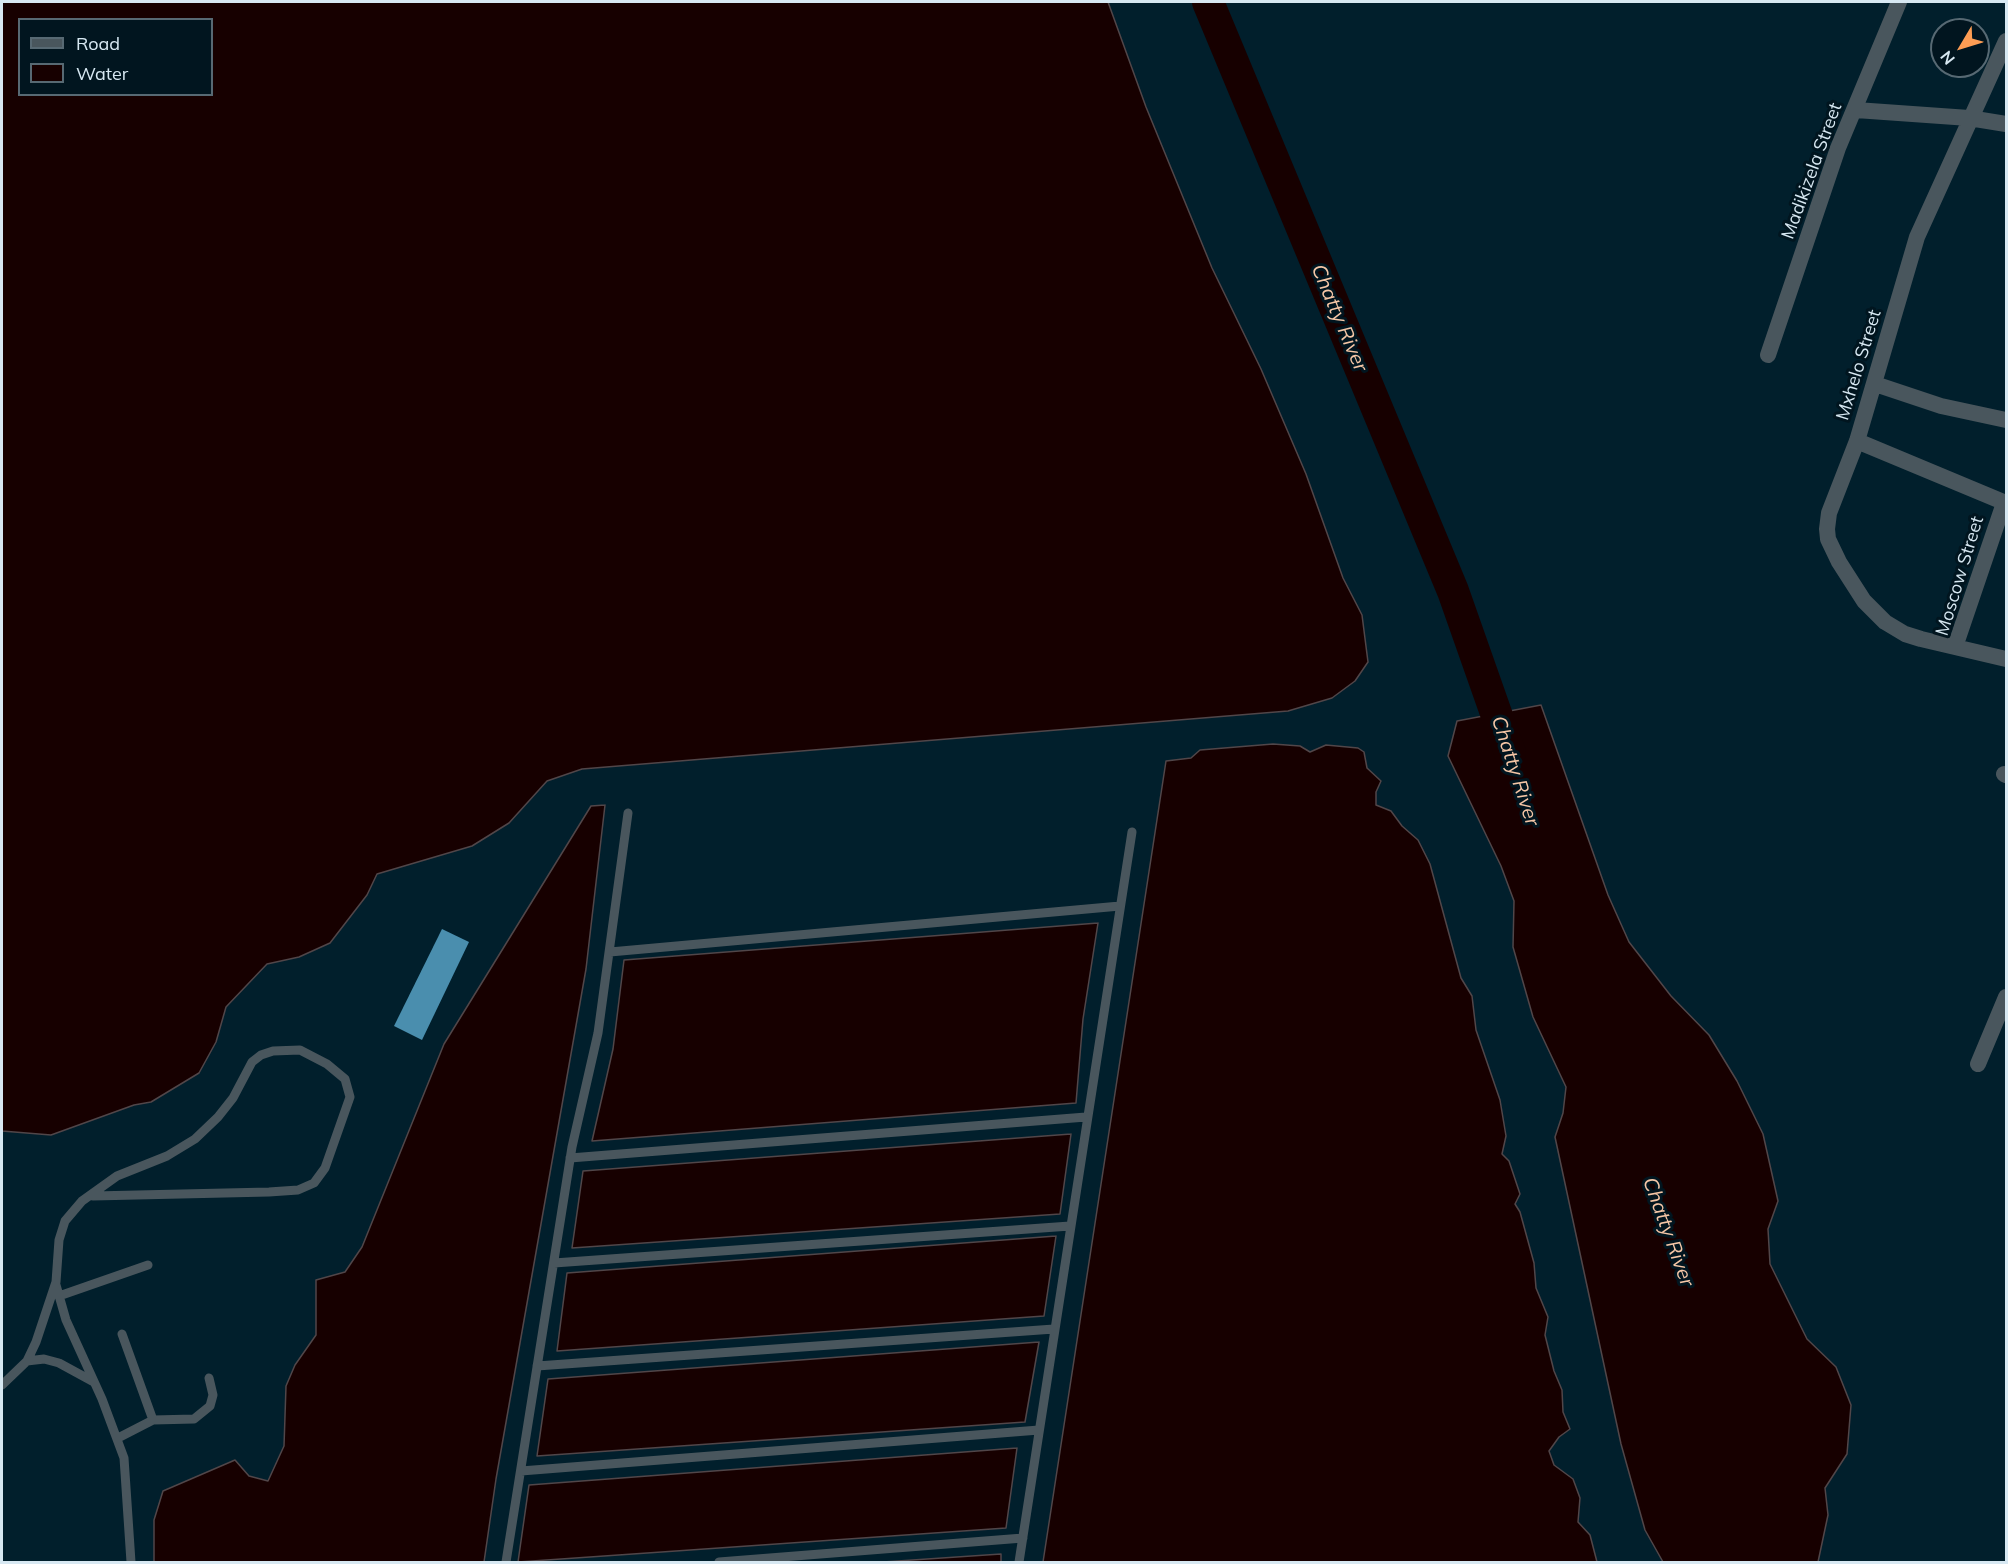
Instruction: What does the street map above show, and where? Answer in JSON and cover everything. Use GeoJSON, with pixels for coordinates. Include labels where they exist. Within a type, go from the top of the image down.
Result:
{"type":"FeatureCollection","features":[{"type":"Feature","properties":{"kind":"street","name":"Madikizela Street"},"geometry":{"type":"LineString","coordinates":[[1768,355],[1838,148],[1856,110],[1899,2]]}},
{"type":"Feature","properties":{"kind":"street","name":"Mxhelo Street"},"geometry":{"type":"LineString","coordinates":[[1955,647],[1905,634],[1885,622],[1864,601],[1832,550],[1828,539],[1829,513],[1857,441],[1917,237],[1969,118],[2007,41]]}},
{"type":"Feature","properties":{"kind":"street"},"geometry":{"type":"LineString","coordinates":[[1856,110],[1969,118],[2007,124]]}},
{"type":"Feature","properties":{"kind":"street"},"geometry":{"type":"LineString","coordinates":[[1875,384],[1933,404],[2007,420]]}},
{"type":"Feature","properties":{"kind":"street"},"geometry":{"type":"LineString","coordinates":[[1857,441],[2005,503]]}},
{"type":"Feature","properties":{"kind":"street","name":"Moscow Street"},"geometry":{"type":"LineString","coordinates":[[2005,503],[1955,647],[2007,659]]}},
{"type":"Feature","properties":{"kind":"street"},"geometry":{"type":"LineString","coordinates":[[1978,1064],[2007,997]]}},
{"type":"Feature","properties":{"kind":"lane"},"geometry":{"type":"LineString","coordinates":[[506,1563],[570,1158],[598,1033],[628,813]]}},
{"type":"Feature","properties":{"kind":"lane"},"geometry":{"type":"LineString","coordinates":[[1019,1563],[1086,1117],[1132,832]]}},
{"type":"Feature","properties":{"kind":"lane"},"geometry":{"type":"LineString","coordinates":[[609,952],[1120,906]]}},
{"type":"Feature","properties":{"kind":"lane"},"geometry":{"type":"LineString","coordinates":[[2,1385],[27,1361],[44,1323],[56,1282],[59,1240],[65,1221],[74,1209],[117,1176],[167,1156],[206,1129],[233,1098],[252,1062],[261,1055],[273,1051],[300,1050],[327,1064],[345,1079],[350,1097],[325,1168],[314,1183],[298,1190],[269,1192],[93,1196]]}},
{"type":"Feature","properties":{"kind":"lane"},"geometry":{"type":"LineString","coordinates":[[570,1158],[1086,1117]]}},
{"type":"Feature","properties":{"kind":"lane"},"geometry":{"type":"LineString","coordinates":[[554,1263],[1070,1226]]}},
{"type":"Feature","properties":{"kind":"lane"},"geometry":{"type":"LineString","coordinates":[[59,1296],[148,1265]]}},
{"type":"Feature","properties":{"kind":"lane"},"geometry":{"type":"LineString","coordinates":[[56,1282],[66,1320],[118,1438],[124,1458],[131,1563]]}},
{"type":"Feature","properties":{"kind":"lane"},"geometry":{"type":"LineString","coordinates":[[537,1366],[1054,1329]]}},
{"type":"Feature","properties":{"kind":"lane"},"geometry":{"type":"LineString","coordinates":[[122,1334],[153,1420]]}},
{"type":"Feature","properties":{"kind":"lane"},"geometry":{"type":"LineString","coordinates":[[27,1361],[44,1359],[59,1363],[93,1382]]}},
{"type":"Feature","properties":{"kind":"lane"},"geometry":{"type":"LineString","coordinates":[[118,1438],[153,1420],[194,1419],[210,1406],[213,1395],[209,1378]]}},
{"type":"Feature","properties":{"kind":"lane"},"geometry":{"type":"LineString","coordinates":[[521,1471],[1039,1430]]}},
{"type":"Feature","properties":{"kind":"lane"},"geometry":{"type":"LineString","coordinates":[[719,1563],[1023,1538]]}},
{"type":"Feature","properties":{"kind":"water"},"geometry":{"type":"Polygon","coordinates":[[[2,2],[1108,2],[1146,107],[1212,268],[1261,369],[1306,474],[1343,578],[1362,615],[1368,662],[1355,681],[1332,698],[1288,711],[582,769],[547,781],[509,823],[472,846],[377,874],[367,895],[330,943],[299,957],[267,964],[226,1007],[216,1042],[199,1073],[151,1102],[134,1105],[51,1135],[2,1131],[2,2]]]}},
{"type":"Feature","properties":{"kind":"water"},"geometry":{"type":"Polygon","coordinates":[[[1541,705],[1608,895],[1629,942],[1671,996],[1709,1035],[1737,1081],[1763,1134],[1778,1201],[1768,1229],[1770,1264],[1807,1339],[1836,1367],[1851,1405],[1847,1454],[1825,1488],[1828,1515],[1818,1562],[1663,1562],[1645,1530],[1621,1444],[1555,1137],[1563,1113],[1566,1087],[1533,1017],[1513,947],[1514,901],[1501,866],[1448,756],[1457,721],[1541,705]]]}},
{"type":"Feature","properties":{"kind":"water"},"geometry":{"type":"Polygon","coordinates":[[[1273,744],[1300,746],[1310,752],[1326,745],[1358,748],[1364,752],[1367,768],[1381,781],[1376,792],[1376,805],[1391,811],[1402,826],[1418,840],[1430,864],[1461,978],[1472,996],[1476,1030],[1500,1100],[1506,1136],[1502,1154],[1509,1161],[1520,1194],[1515,1204],[1520,1212],[1534,1263],[1536,1288],[1548,1317],[1545,1335],[1554,1371],[1562,1390],[1563,1412],[1570,1429],[1559,1437],[1549,1451],[1554,1465],[1573,1479],[1580,1498],[1578,1522],[1590,1535],[1597,1562],[1043,1562],[1166,761],[1191,758],[1200,750],[1273,744]]]}},
{"type":"Feature","properties":{"kind":"water"},"geometry":{"type":"Polygon","coordinates":[[[605,805],[586,969],[496,1479],[484,1562],[154,1562],[154,1520],[163,1491],[235,1460],[249,1476],[268,1481],[284,1446],[286,1386],[295,1365],[316,1335],[316,1280],[345,1272],[362,1247],[444,1044],[591,806],[605,805]]]}},
{"type":"Feature","properties":{"kind":"water"},"geometry":{"type":"Polygon","coordinates":[[[1098,923],[1083,1019],[1076,1103],[592,1141],[613,1049],[624,960],[1098,923]]]}},
{"type":"Feature","properties":{"kind":"water"},"geometry":{"type":"Polygon","coordinates":[[[1071,1134],[1060,1214],[572,1248],[583,1171],[1071,1134]]]}},
{"type":"Feature","properties":{"kind":"water"},"geometry":{"type":"Polygon","coordinates":[[[1056,1236],[1044,1316],[557,1351],[567,1273],[1056,1236]]]}},
{"type":"Feature","properties":{"kind":"water"},"geometry":{"type":"Polygon","coordinates":[[[1039,1342],[1025,1422],[537,1456],[548,1379],[1039,1342]]]}},
{"type":"Feature","properties":{"kind":"water"},"geometry":{"type":"Polygon","coordinates":[[[1017,1448],[1006,1528],[518,1562],[529,1485],[1017,1448]]]}},
{"type":"Feature","properties":{"kind":"water"},"geometry":{"type":"Polygon","coordinates":[[[1001,1554],[1001,1562],[883,1562],[1001,1554]]]}},
{"type":"Feature","properties":{"kind":"building"},"geometry":{"type":"Polygon","coordinates":[[[442,929],[469,942],[422,1040],[394,1026],[442,929]]]}},
{"type":"Feature","properties":{"kind":"waterway","name":"Chatty River"},"geometry":{"type":"LineString","coordinates":[[1208,2],[1453,591],[1510,753]]}}]}
